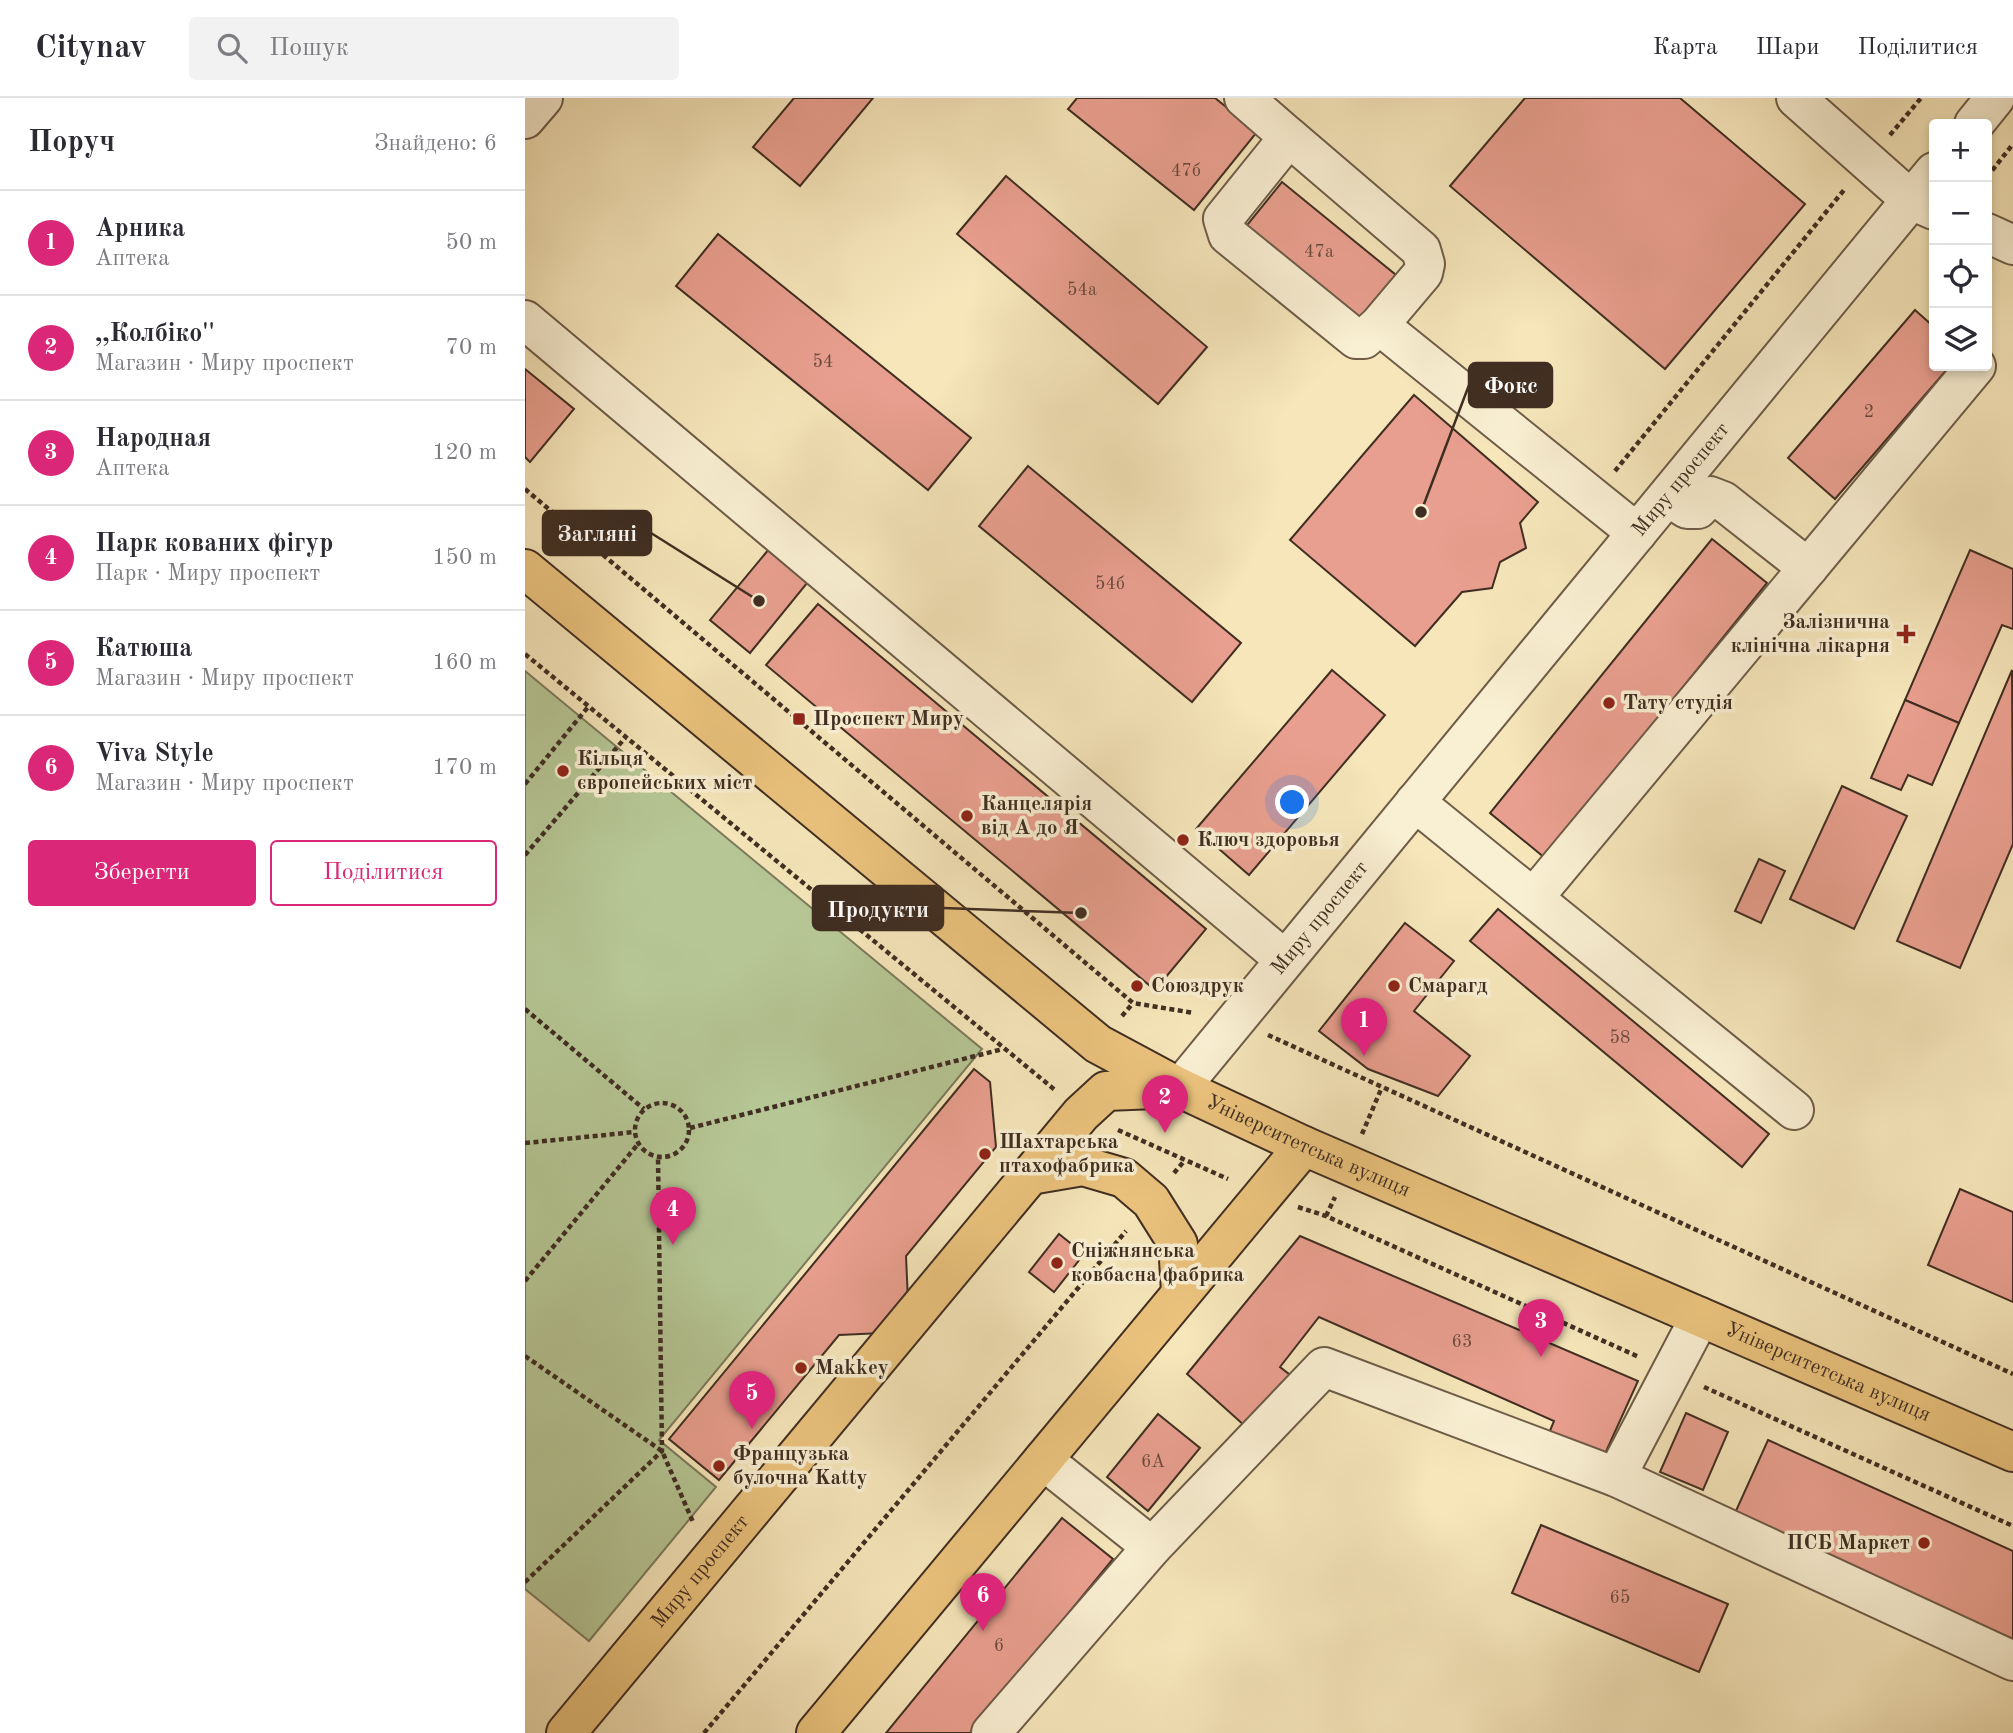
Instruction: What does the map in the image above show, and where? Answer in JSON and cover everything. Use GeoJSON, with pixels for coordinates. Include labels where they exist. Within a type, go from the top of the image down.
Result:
{"type":"FeatureCollection","features":[{"type":"Feature","properties":{"kind":"main road","name":"Університетська вулиця"},"geometry":{"type":"LineString","coordinates":[[525,569],[1098,1044],[1180,1088],[1304,1146],[2013,1452]]}},
{"type":"Feature","properties":{"kind":"main road","name":"Миру проспект"},"geometry":{"type":"LineString","coordinates":[[566,1733],[1081,1114],[1106,1091],[1180,1088]]}},
{"type":"Feature","properties":{"kind":"main road"},"geometry":{"type":"LineString","coordinates":[[816,1733],[1304,1146]]}},
{"type":"Feature","properties":{"kind":"main road"},"geometry":{"type":"LineString","coordinates":[[1030,1175],[1083,1166],[1124,1178],[1151,1201],[1178,1244],[1181,1292]]}},
{"type":"Feature","properties":{"kind":"street"},"geometry":{"type":"LineString","coordinates":[[525,119],[543,98]]}},
{"type":"Feature","properties":{"kind":"street"},"geometry":{"type":"LineString","coordinates":[[1244,98],[1420,250],[1424,257],[1423,273],[1380,325],[1364,339],[1356,339],[1228,235],[1224,228],[1223,219],[1289,137]]}},
{"type":"Feature","properties":{"kind":"street"},"geometry":{"type":"LineString","coordinates":[[1796,98],[1867,161],[1927,194]]}},
{"type":"Feature","properties":{"kind":"street"},"geometry":{"type":"LineString","coordinates":[[1978,119],[1995,98]]}},
{"type":"Feature","properties":{"kind":"street","name":"Миру проспект"},"geometry":{"type":"LineString","coordinates":[[1180,1088],[1637,533],[1927,194]]}},
{"type":"Feature","properties":{"kind":"street"},"geometry":{"type":"LineString","coordinates":[[1992,235],[2013,244]]}},
{"type":"Feature","properties":{"kind":"street"},"geometry":{"type":"LineString","coordinates":[[525,320],[1284,959]]}},
{"type":"Feature","properties":{"kind":"street"},"geometry":{"type":"LineString","coordinates":[[1380,325],[1637,533]]}},
{"type":"Feature","properties":{"kind":"street"},"geometry":{"type":"LineString","coordinates":[[1534,897],[1972,371]]}},
{"type":"Feature","properties":{"kind":"street"},"geometry":{"type":"LineString","coordinates":[[1668,497],[1686,509],[1698,509],[1710,496],[1723,501],[1808,568]]}},
{"type":"Feature","properties":{"kind":"street"},"geometry":{"type":"LineString","coordinates":[[1415,802],[1794,1110]]}},
{"type":"Feature","properties":{"kind":"street"},"geometry":{"type":"LineString","coordinates":[[1616,1477],[1700,1317]]}},
{"type":"Feature","properties":{"kind":"street"},"geometry":{"type":"LineString","coordinates":[[991,1733],[1152,1547],[1324,1367],[1616,1477],[2013,1661]]}},
{"type":"Feature","properties":{"kind":"street"},"geometry":{"type":"LineString","coordinates":[[1043,1460],[1152,1547]]}},
{"type":"Feature","properties":{"kind":"path"},"geometry":{"type":"LineString","coordinates":[[1594,498],[1921,98]]}},
{"type":"Feature","properties":{"kind":"path"},"geometry":{"type":"LineString","coordinates":[[1992,171],[2013,144]]}},
{"type":"Feature","properties":{"kind":"path"},"geometry":{"type":"LineString","coordinates":[[525,654],[588,707],[525,784]]}},
{"type":"Feature","properties":{"kind":"path"},"geometry":{"type":"LineString","coordinates":[[525,855],[625,738]]}},
{"type":"Feature","properties":{"kind":"path"},"geometry":{"type":"LineString","coordinates":[[525,1009],[644,1108]]}},
{"type":"Feature","properties":{"kind":"path"},"geometry":{"type":"LineString","coordinates":[[690,1128],[1004,1048]]}},
{"type":"Feature","properties":{"kind":"path"},"geometry":{"type":"LineString","coordinates":[[665,1102],[685,1114],[690,1128],[688,1140],[680,1151],[670,1157],[658,1157],[645,1152],[638,1143],[635,1132],[636,1120],[644,1108],[665,1102]]}},
{"type":"Feature","properties":{"kind":"path"},"geometry":{"type":"LineString","coordinates":[[525,1143],[635,1132]]}},
{"type":"Feature","properties":{"kind":"path"},"geometry":{"type":"LineString","coordinates":[[525,1281],[638,1143]]}},
{"type":"Feature","properties":{"kind":"path"},"geometry":{"type":"LineString","coordinates":[[658,1157],[662,1451],[697,1529]]}},
{"type":"Feature","properties":{"kind":"path"},"geometry":{"type":"LineString","coordinates":[[704,1733],[1185,1160]]}},
{"type":"Feature","properties":{"kind":"path"},"geometry":{"type":"LineString","coordinates":[[525,1356],[662,1451]]}},
{"type":"Feature","properties":{"kind":"path"},"geometry":{"type":"LineString","coordinates":[[525,1582],[662,1451]]}},
{"type":"Feature","properties":{"kind":"green space"},"geometry":{"type":"Polygon","coordinates":[[[525,671],[982,1049],[659,1440],[716,1487],[589,1641],[525,1589],[525,671]]]}},
{"type":"Feature","properties":{"kind":"building"},"geometry":{"type":"Polygon","coordinates":[[[794,98],[873,98],[800,186],[753,147],[794,98]]]}},
{"type":"Feature","properties":{"kind":"building"},"geometry":{"type":"Polygon","coordinates":[[[1077,98],[1215,98],[1257,132],[1194,210],[1068,109],[1077,98]]]}},
{"type":"Feature","properties":{"kind":"building"},"geometry":{"type":"Polygon","coordinates":[[[1525,98],[1680,98],[1805,204],[1665,369],[1450,186],[1525,98]]]}},
{"type":"Feature","properties":{"kind":"building"},"geometry":{"type":"Polygon","coordinates":[[[1006,176],[1207,347],[1158,404],[957,234],[1006,176]]]}},
{"type":"Feature","properties":{"kind":"building"},"geometry":{"type":"Polygon","coordinates":[[[1282,182],[1396,275],[1356,322],[1243,230],[1282,182]]]}},
{"type":"Feature","properties":{"kind":"building"},"geometry":{"type":"Polygon","coordinates":[[[718,234],[971,438],[928,490],[676,286],[718,234]]]}},
{"type":"Feature","properties":{"kind":"building"},"geometry":{"type":"Polygon","coordinates":[[[1915,310],[1929,323],[1929,371],[1946,371],[1835,499],[1788,458],[1915,310]]]}},
{"type":"Feature","properties":{"kind":"building"},"geometry":{"type":"Polygon","coordinates":[[[525,369],[574,409],[530,462],[525,457],[525,369]]]}},
{"type":"Feature","properties":{"kind":"building"},"geometry":{"type":"Polygon","coordinates":[[[1414,395],[1538,502],[1520,523],[1526,548],[1500,562],[1492,588],[1462,592],[1415,646],[1290,540],[1414,395]]]}},
{"type":"Feature","properties":{"kind":"building"},"geometry":{"type":"Polygon","coordinates":[[[1028,466],[1241,643],[1192,702],[979,526],[1028,466]]]}},
{"type":"Feature","properties":{"kind":"building"},"geometry":{"type":"Polygon","coordinates":[[[1712,539],[1767,583],[1545,858],[1490,813],[1712,539]]]}},
{"type":"Feature","properties":{"kind":"building"},"geometry":{"type":"Polygon","coordinates":[[[769,549],[808,582],[750,653],[710,620],[769,549]]]}},
{"type":"Feature","properties":{"kind":"building"},"geometry":{"type":"Polygon","coordinates":[[[1970,550],[2013,569],[2013,629],[2002,625],[1959,723],[1905,700],[1970,550]]]}},
{"type":"Feature","properties":{"kind":"building"},"geometry":{"type":"Polygon","coordinates":[[[818,604],[1206,929],[1155,990],[766,665],[818,604]]]}},
{"type":"Feature","properties":{"kind":"building"},"geometry":{"type":"Polygon","coordinates":[[[1332,670],[1385,715],[1249,875],[1196,829],[1332,670]]]}},
{"type":"Feature","properties":{"kind":"building"},"geometry":{"type":"Polygon","coordinates":[[[2012,670],[2013,844],[1960,968],[1897,941],[2012,670]]]}},
{"type":"Feature","properties":{"kind":"building"},"geometry":{"type":"Polygon","coordinates":[[[1905,700],[1959,723],[1932,785],[1908,775],[1901,790],[1871,778],[1905,700]]]}},
{"type":"Feature","properties":{"kind":"building"},"geometry":{"type":"Polygon","coordinates":[[[1842,786],[1907,816],[1854,929],[1790,899],[1842,786]]]}},
{"type":"Feature","properties":{"kind":"building"},"geometry":{"type":"Polygon","coordinates":[[[1759,859],[1785,871],[1761,923],[1735,911],[1759,859]]]}},
{"type":"Feature","properties":{"kind":"building"},"geometry":{"type":"Polygon","coordinates":[[[1498,909],[1769,1134],[1742,1167],[1470,941],[1498,909]]]}},
{"type":"Feature","properties":{"kind":"building","name":"Смарагд"},"geometry":{"type":"Polygon","coordinates":[[[1405,923],[1454,961],[1414,1011],[1470,1056],[1438,1096],[1368,1069],[1319,1031],[1405,923]]]}},
{"type":"Feature","properties":{"kind":"building"},"geometry":{"type":"Polygon","coordinates":[[[974,1069],[990,1082],[996,1147],[906,1256],[908,1301],[882,1333],[839,1335],[719,1480],[669,1439],[974,1069]]]}},
{"type":"Feature","properties":{"kind":"building"},"geometry":{"type":"Polygon","coordinates":[[[1960,1189],[2013,1212],[2013,1302],[1928,1265],[1960,1189]]]}},
{"type":"Feature","properties":{"kind":"building","name":"Сніжнянська ковбасна фабрика"},"geometry":{"type":"Polygon","coordinates":[[[1059,1234],[1084,1254],[1054,1292],[1029,1272],[1059,1234]]]}},
{"type":"Feature","properties":{"kind":"building"},"geometry":{"type":"Polygon","coordinates":[[[1300,1236],[1638,1381],[1599,1467],[1545,1443],[1554,1421],[1319,1317],[1280,1367],[1298,1381],[1255,1435],[1187,1374],[1300,1236]]]}},
{"type":"Feature","properties":{"kind":"building"},"geometry":{"type":"Polygon","coordinates":[[[1686,1413],[1728,1432],[1703,1490],[1660,1472],[1686,1413]]]}},
{"type":"Feature","properties":{"kind":"building"},"geometry":{"type":"Polygon","coordinates":[[[1158,1414],[1200,1448],[1148,1511],[1107,1477],[1158,1414]]]}},
{"type":"Feature","properties":{"kind":"building"},"geometry":{"type":"Polygon","coordinates":[[[1768,1440],[2013,1551],[2013,1639],[1735,1513],[1768,1440]]]}},
{"type":"Feature","properties":{"kind":"building"},"geometry":{"type":"Polygon","coordinates":[[[1062,1518],[1113,1559],[970,1733],[886,1733],[1062,1518]]]}},
{"type":"Feature","properties":{"kind":"building"},"geometry":{"type":"Polygon","coordinates":[[[1541,1525],[1728,1604],[1699,1672],[1512,1593],[1541,1525]]]}},
{"type":"Feature","properties":{"kind":"place","name":"Фокс"},"geometry":{"type":"Point","coordinates":[1421,512]}},
{"type":"Feature","properties":{"kind":"place","name":"Загляні"},"geometry":{"type":"Point","coordinates":[759,601]}},
{"type":"Feature","properties":{"kind":"place","name":"Залізнична клінічна лікарня"},"geometry":{"type":"Point","coordinates":[1906,634]}},
{"type":"Feature","properties":{"kind":"place","name":"Тату студія"},"geometry":{"type":"Point","coordinates":[1609,703]}},
{"type":"Feature","properties":{"kind":"place","name":"Проспект Миру"},"geometry":{"type":"Point","coordinates":[799,719]}},
{"type":"Feature","properties":{"kind":"place","name":"Кільця європейських міст"},"geometry":{"type":"Point","coordinates":[563,771]}},
{"type":"Feature","properties":{"kind":"place","name":"Канцелярія від А до Я"},"geometry":{"type":"Point","coordinates":[967,816]}},
{"type":"Feature","properties":{"kind":"place","name":"Ключ здоровья"},"geometry":{"type":"Point","coordinates":[1183,840]}},
{"type":"Feature","properties":{"kind":"place","name":"Продукти"},"geometry":{"type":"Point","coordinates":[1081,913]}},
{"type":"Feature","properties":{"kind":"place","name":"Союздрук"},"geometry":{"type":"Point","coordinates":[1137,986]}},
{"type":"Feature","properties":{"kind":"place","name":"Смарагд"},"geometry":{"type":"Point","coordinates":[1394,986]}},
{"type":"Feature","properties":{"kind":"place","name":"Арника"},"geometry":{"type":"Point","coordinates":[1364,1056]}},
{"type":"Feature","properties":{"kind":"place","name":",,Колбіко''"},"geometry":{"type":"Point","coordinates":[1165,1133]}},
{"type":"Feature","properties":{"kind":"place","name":"Шахтарська птахофабрика"},"geometry":{"type":"Point","coordinates":[985,1154]}},
{"type":"Feature","properties":{"kind":"place","name":"Парк кованих фігур"},"geometry":{"type":"Point","coordinates":[673,1245]}},
{"type":"Feature","properties":{"kind":"place","name":"Сніжнянська ковбасна фабрика"},"geometry":{"type":"Point","coordinates":[1057,1263]}},
{"type":"Feature","properties":{"kind":"place","name":"Народная"},"geometry":{"type":"Point","coordinates":[1541,1357]}},
{"type":"Feature","properties":{"kind":"place","name":"Makkey"},"geometry":{"type":"Point","coordinates":[801,1368]}},
{"type":"Feature","properties":{"kind":"place","name":"Катюша"},"geometry":{"type":"Point","coordinates":[752,1429]}},
{"type":"Feature","properties":{"kind":"place","name":"Французька булочна Katty"},"geometry":{"type":"Point","coordinates":[719,1466]}},
{"type":"Feature","properties":{"kind":"place","name":"ПСБ Маркет"},"geometry":{"type":"Point","coordinates":[1924,1543]}},
{"type":"Feature","properties":{"kind":"place","name":"Viva Style"},"geometry":{"type":"Point","coordinates":[983,1631]}}]}
